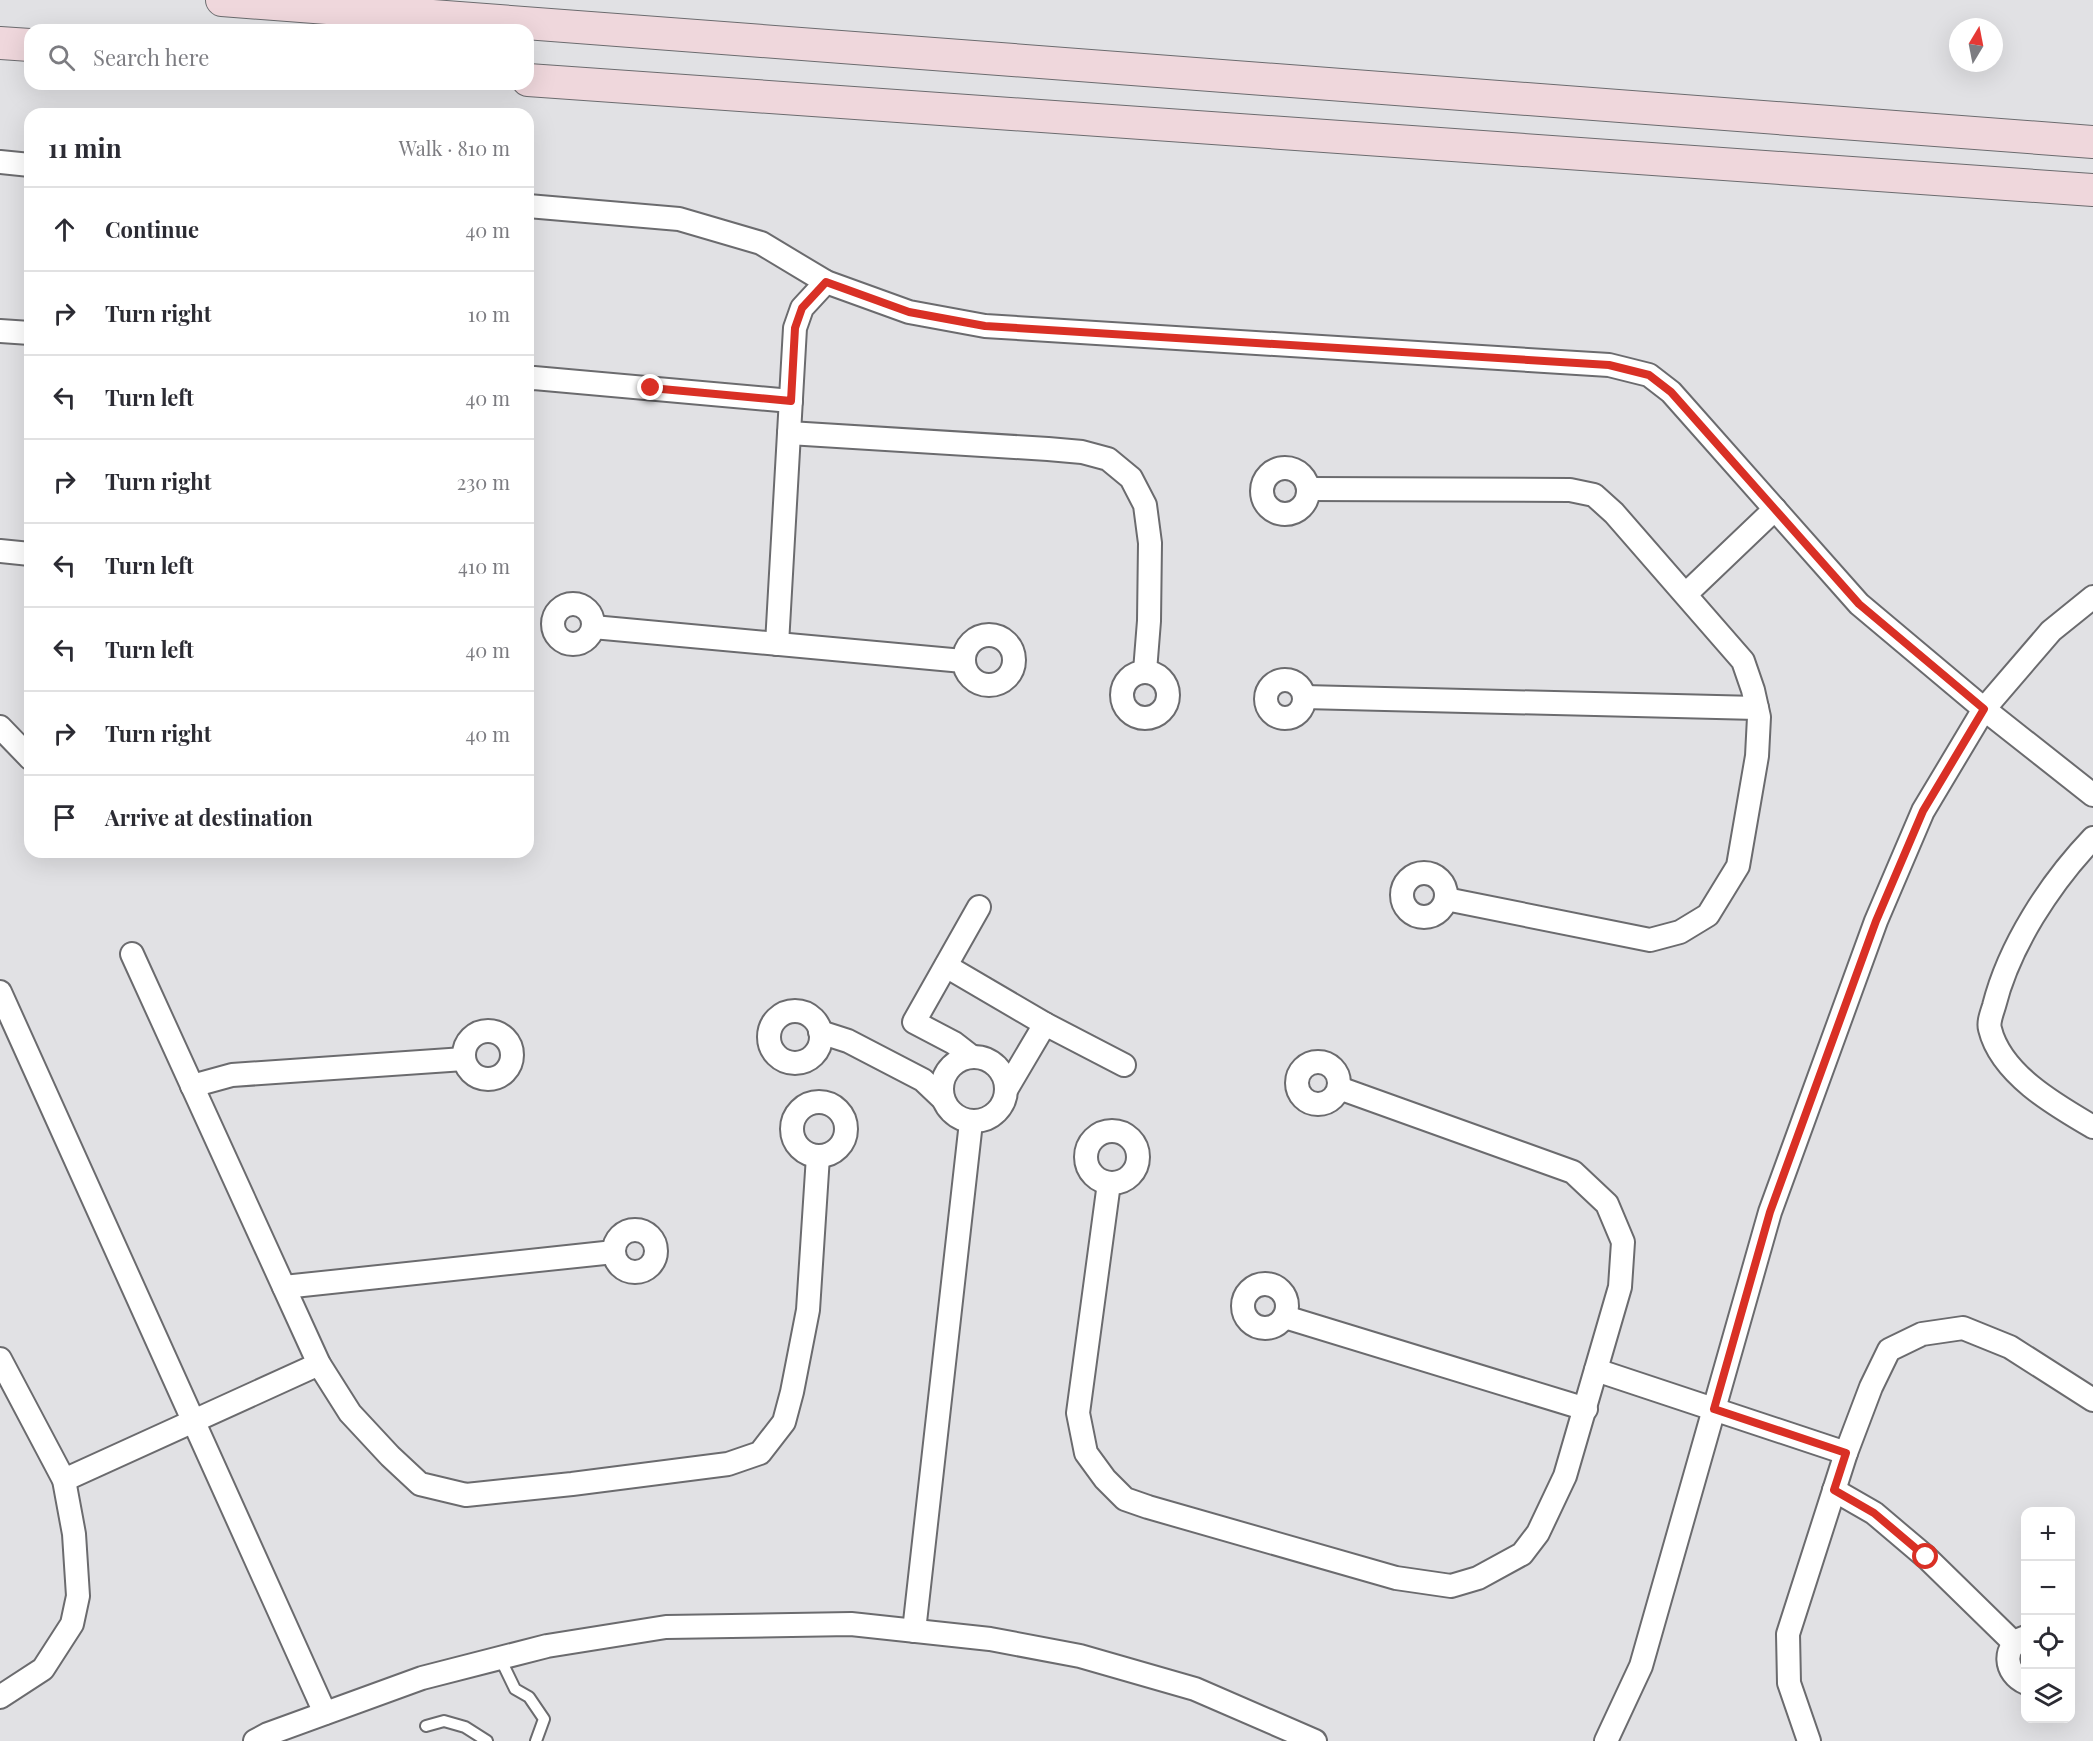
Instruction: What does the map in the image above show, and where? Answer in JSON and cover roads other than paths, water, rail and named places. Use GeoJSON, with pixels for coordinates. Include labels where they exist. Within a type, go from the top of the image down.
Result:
{"type":"FeatureCollection","features":[{"type":"Feature","properties":{"kind":"main road"},"geometry":{"type":"LineString","coordinates":[[222,0],[2093,142]]}},
{"type":"Feature","properties":{"kind":"main road"},"geometry":{"type":"LineString","coordinates":[[0,42],[24,44]]}},
{"type":"Feature","properties":{"kind":"main road"},"geometry":{"type":"LineString","coordinates":[[534,80],[2093,190]]}},
{"type":"Feature","properties":{"kind":"main road"},"geometry":{"type":"LineString","coordinates":[[1325,136],[1327,84]]}},
{"type":"Feature","properties":{"kind":"street"},"geometry":{"type":"LineString","coordinates":[[0,162],[24,164]]}},
{"type":"Feature","properties":{"kind":"street"},"geometry":{"type":"LineString","coordinates":[[534,207],[679,219],[761,243],[826,282],[909,312],[985,326],[1609,365],[1649,375],[1671,392],[1859,604],[1984,709],[2093,795]]}},
{"type":"Feature","properties":{"kind":"street"},"geometry":{"type":"LineString","coordinates":[[777,644],[795,328],[802,308],[826,282]]}},
{"type":"Feature","properties":{"kind":"street"},"geometry":{"type":"LineString","coordinates":[[0,331],[24,333]]}},
{"type":"Feature","properties":{"kind":"street"},"geometry":{"type":"LineString","coordinates":[[534,378],[791,401]]}},
{"type":"Feature","properties":{"kind":"street"},"geometry":{"type":"LineString","coordinates":[[789,433],[1048,449],[1082,452],[1108,459],[1131,478],[1145,505],[1149,543],[1149,621],[1145,671]]}},
{"type":"Feature","properties":{"kind":"street"},"geometry":{"type":"LineString","coordinates":[[1308,489],[1570,490],[1594,495],[1614,513],[1743,661],[1759,717],[1758,756],[1738,866],[1708,915],[1680,932],[1650,940],[1446,899]]}},
{"type":"Feature","properties":{"kind":"street"},"geometry":{"type":"LineString","coordinates":[[1686,594],[1775,509]]}},
{"type":"Feature","properties":{"kind":"street"},"geometry":{"type":"LineString","coordinates":[[0,551],[24,553]]}},
{"type":"Feature","properties":{"kind":"street"},"geometry":{"type":"LineString","coordinates":[[1606,1740],[1641,1666],[1770,1212],[1876,921],[1923,811],[1984,709],[2050,631],[2093,597]]}},
{"type":"Feature","properties":{"kind":"street"},"geometry":{"type":"LineString","coordinates":[[593,627],[963,661]]}},
{"type":"Feature","properties":{"kind":"street"},"geometry":{"type":"LineString","coordinates":[[1304,697],[1757,708]]}},
{"type":"Feature","properties":{"kind":"street"},"geometry":{"type":"LineString","coordinates":[[0,727],[24,752]]}},
{"type":"Feature","properties":{"kind":"street"},"geometry":{"type":"LineString","coordinates":[[2093,838],[2070,862],[2033,916],[2000,980],[1989,1027],[2006,1064],[2057,1106],[2093,1127]]}},
{"type":"Feature","properties":{"kind":"street"},"geometry":{"type":"LineString","coordinates":[[820,1032],[948,1071],[983,1058],[992,1063],[1003,1080],[1004,1100],[999,1110],[991,1116],[971,1122],[951,1113],[948,1071],[914,1022],[979,907]]}},
{"type":"Feature","properties":{"kind":"street"},"geometry":{"type":"LineString","coordinates":[[132,954],[319,1364],[350,1413],[420,1484],[466,1495],[728,1464],[760,1453],[784,1422],[794,1382],[808,1310],[818,1156]]}},
{"type":"Feature","properties":{"kind":"street"},"geometry":{"type":"LineString","coordinates":[[946,966],[1045,1024],[1124,1065]]}},
{"type":"Feature","properties":{"kind":"street"},"geometry":{"type":"LineString","coordinates":[[0,992],[325,1713]]}},
{"type":"Feature","properties":{"kind":"street"},"geometry":{"type":"LineString","coordinates":[[1003,1080],[1021,1064],[1045,1024]]}},
{"type":"Feature","properties":{"kind":"street"},"geometry":{"type":"LineString","coordinates":[[192,1086],[232,1075],[464,1059]]}},
{"type":"Feature","properties":{"kind":"street"},"geometry":{"type":"LineString","coordinates":[[1109,1182],[1078,1413],[1086,1453],[1105,1479],[1125,1499],[1148,1507],[1396,1578],[1451,1586],[1478,1578],[1522,1554],[1538,1533],[1565,1476],[1620,1287],[1623,1242],[1607,1204],[1573,1172],[1339,1088]]}},
{"type":"Feature","properties":{"kind":"street"},"geometry":{"type":"LineString","coordinates":[[914,1631],[971,1122]]}},
{"type":"Feature","properties":{"kind":"street"},"geometry":{"type":"LineString","coordinates":[[284,1287],[614,1252]]}},
{"type":"Feature","properties":{"kind":"street"},"geometry":{"type":"LineString","coordinates":[[1286,1317],[1586,1409]]}},
{"type":"Feature","properties":{"kind":"street"},"geometry":{"type":"LineString","coordinates":[[1809,1741],[1789,1683],[1788,1634],[1846,1453],[1871,1387],[1889,1350],[1922,1334],[1963,1328],[2010,1347],[2093,1400]]}},
{"type":"Feature","properties":{"kind":"street"},"geometry":{"type":"LineString","coordinates":[[0,1359],[64,1480],[74,1534],[78,1596],[72,1624],[43,1669],[0,1697]]}},
{"type":"Feature","properties":{"kind":"street"},"geometry":{"type":"LineString","coordinates":[[64,1480],[319,1364]]}},
{"type":"Feature","properties":{"kind":"street"},"geometry":{"type":"LineString","coordinates":[[1596,1370],[1846,1453]]}},
{"type":"Feature","properties":{"kind":"street"},"geometry":{"type":"LineString","coordinates":[[1834,1490],[1874,1513],[2020,1640],[2008,1658],[2012,1674],[2021,1680]]}},
{"type":"Feature","properties":{"kind":"street"},"geometry":{"type":"LineString","coordinates":[[255,1741],[268,1734],[422,1678],[547,1646],[666,1627],[850,1624],[990,1639],[1080,1656],[1195,1689],[1315,1741]]}},
{"type":"Feature","properties":{"kind":"lane"},"geometry":{"type":"LineString","coordinates":[[500,1658],[515,1689],[529,1697],[544,1719],[536,1741]]}},
{"type":"Feature","properties":{"kind":"lane"},"geometry":{"type":"LineString","coordinates":[[426,1726],[444,1721],[465,1727],[487,1741]]}}]}
